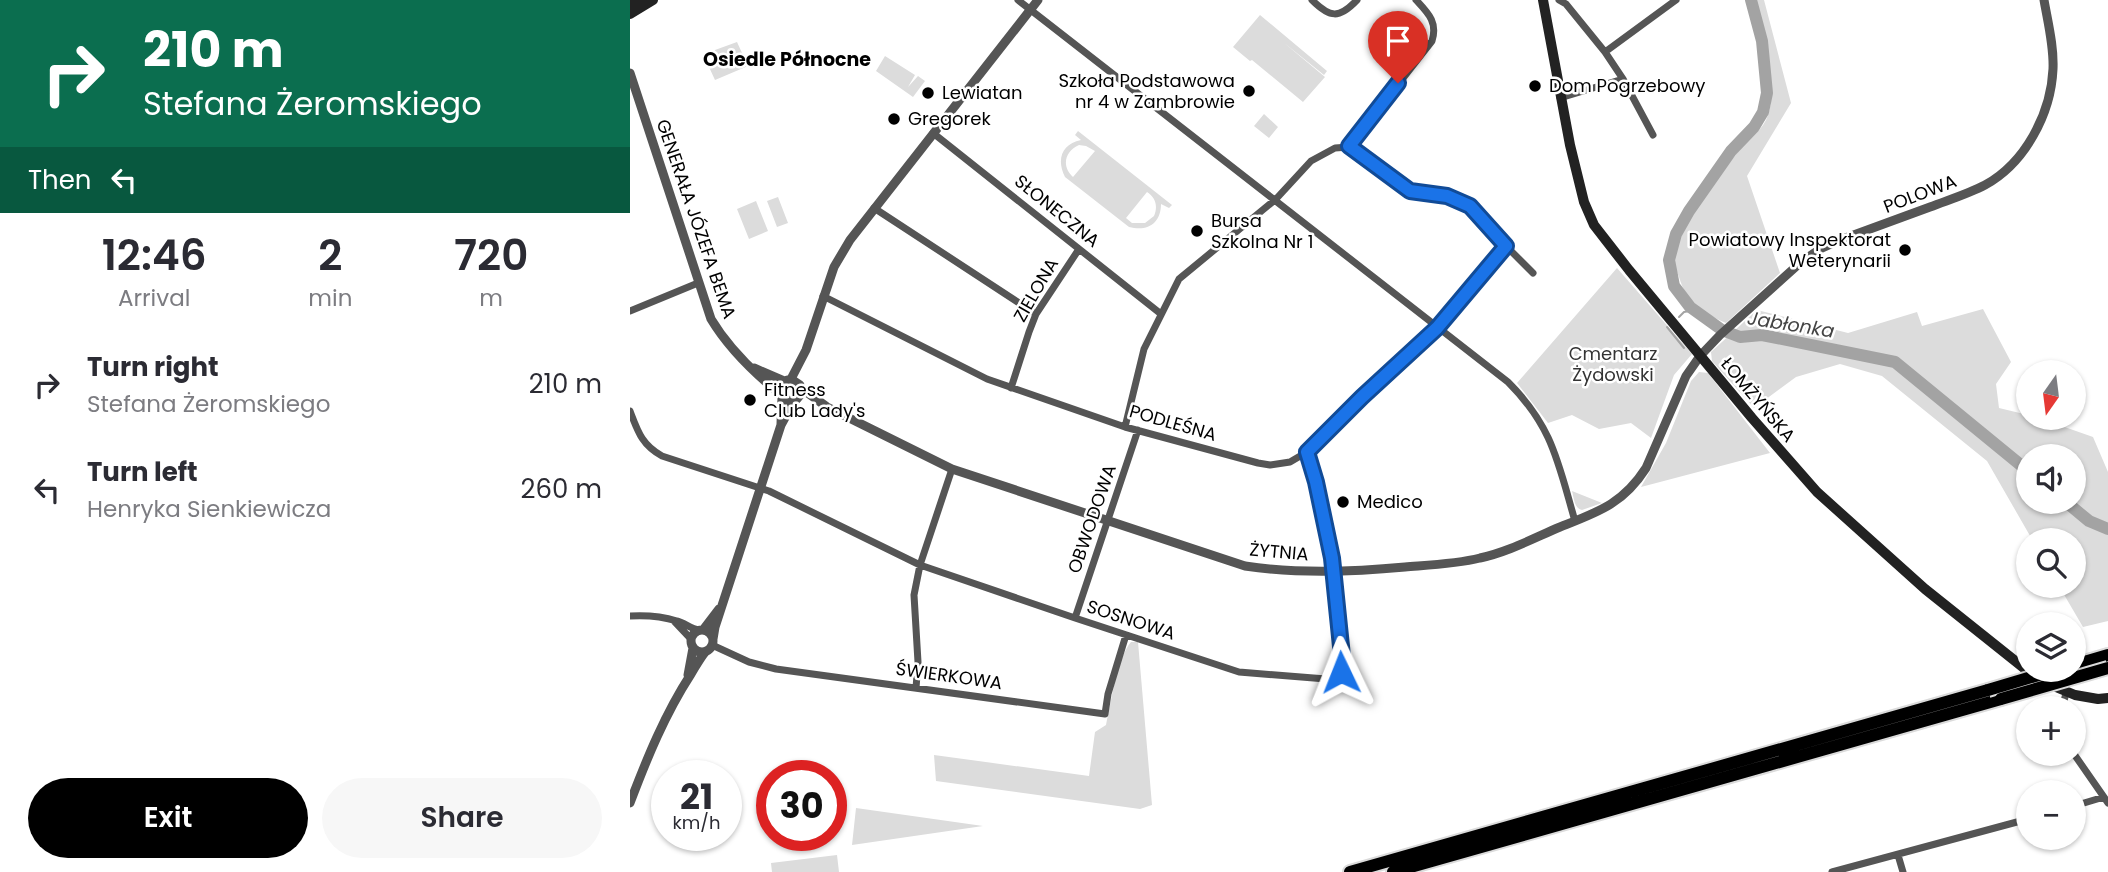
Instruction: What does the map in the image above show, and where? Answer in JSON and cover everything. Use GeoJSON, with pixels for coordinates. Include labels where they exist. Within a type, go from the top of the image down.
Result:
{"type":"FeatureCollection","features":[{"type":"Feature","properties":{"kind":"highway"},"geometry":{"type":"LineString","coordinates":[[2086,661],[2108,655]]}},
{"type":"Feature","properties":{"kind":"highway"},"geometry":{"type":"LineString","coordinates":[[1393,872],[2108,668]]}},
{"type":"Feature","properties":{"kind":"highway"},"geometry":{"type":"LineString","coordinates":[[1350,872],[2016,682]]}},
{"type":"Feature","properties":{"kind":"main road"},"geometry":{"type":"LineString","coordinates":[[630,4],[644,0]]}},
{"type":"Feature","properties":{"kind":"main road"},"geometry":{"type":"LineString","coordinates":[[630,14],[653,0]]}},
{"type":"Feature","properties":{"kind":"main road","name":"ŁOMŻYŃSKA"},"geometry":{"type":"LineString","coordinates":[[1543,1],[1560,98],[1584,202],[1594,225],[1700,356],[1817,492],[1926,589],[2039,680],[2066,693],[2090,698],[2108,698]]}},
{"type":"Feature","properties":{"kind":"street"},"geometry":{"type":"LineString","coordinates":[[1018,0],[1508,382],[1534,411],[1555,449],[1575,521]]}},
{"type":"Feature","properties":{"kind":"street"},"geometry":{"type":"LineString","coordinates":[[630,803],[648,756],[685,683],[711,645],[781,425],[801,394],[806,350],[834,267],[874,208],[1038,0]]}},
{"type":"Feature","properties":{"kind":"street"},"geometry":{"type":"LineString","coordinates":[[1312,0],[1327,13],[1334,15],[1343,12],[1357,0]]}},
{"type":"Feature","properties":{"kind":"street"},"geometry":{"type":"LineString","coordinates":[[1125,427],[1144,349],[1179,279],[1276,199],[1311,161],[1335,148],[1349,146],[1432,41],[1435,31],[1432,18],[1416,0]]}},
{"type":"Feature","properties":{"kind":"street"},"geometry":{"type":"LineString","coordinates":[[1543,1],[1557,0],[1566,4],[1623,79],[1653,135]]}},
{"type":"Feature","properties":{"kind":"street"},"geometry":{"type":"LineString","coordinates":[[1605,52],[1676,0]]}},
{"type":"Feature","properties":{"kind":"street","name":"POLOWA"},"geometry":{"type":"LineString","coordinates":[[1700,356],[1800,263],[1820,249],[1985,185],[2015,160],[2041,121],[2052,79],[2052,52],[2044,0]]}},
{"type":"Feature","properties":{"kind":"street","name":"GENERAŁA JÓZEFA BEMA"},"geometry":{"type":"LineString","coordinates":[[630,73],[711,319],[733,351],[781,395]]}},
{"type":"Feature","properties":{"kind":"street"},"geometry":{"type":"LineString","coordinates":[[1560,98],[1623,79]]}},
{"type":"Feature","properties":{"kind":"street","name":"SŁONECZNA"},"geometry":{"type":"LineString","coordinates":[[933,133],[1161,314]]}},
{"type":"Feature","properties":{"kind":"street"},"geometry":{"type":"LineString","coordinates":[[1349,146],[1410,191],[1447,196],[1470,206],[1533,274]]}},
{"type":"Feature","properties":{"kind":"street"},"geometry":{"type":"LineString","coordinates":[[874,208],[1036,314]]}},
{"type":"Feature","properties":{"kind":"street"},"geometry":{"type":"LineString","coordinates":[[1334,571],[1316,482],[1307,452],[1437,328],[1506,246]]}},
{"type":"Feature","properties":{"kind":"street","name":"ZIELONA"},"geometry":{"type":"LineString","coordinates":[[1012,388],[1036,314],[1079,249]]}},
{"type":"Feature","properties":{"kind":"street"},"geometry":{"type":"LineString","coordinates":[[630,311],[698,283]]}},
{"type":"Feature","properties":{"kind":"street","name":"PODLEŚNA"},"geometry":{"type":"LineString","coordinates":[[823,296],[987,379],[1125,427],[1270,465],[1290,462],[1307,452]]}},
{"type":"Feature","properties":{"kind":"street"},"geometry":{"type":"LineString","coordinates":[[781,425],[780,387],[806,350]]}},
{"type":"Feature","properties":{"kind":"street","name":"ŻYTNIA"},"geometry":{"type":"LineString","coordinates":[[801,386],[827,407],[952,469],[1245,566],[1275,570],[1334,571],[1414,567],[1481,558],[1504,551],[1612,505],[1637,483],[1686,376],[1700,356]]}},
{"type":"Feature","properties":{"kind":"street"},"geometry":{"type":"LineString","coordinates":[[752,368],[801,386]]}},
{"type":"Feature","properties":{"kind":"street"},"geometry":{"type":"LineString","coordinates":[[781,395],[785,400],[795,400]]}},
{"type":"Feature","properties":{"kind":"street","name":"ŻYTNIA"},"geometry":{"type":"LineString","coordinates":[[795,400],[827,407]]}},
{"type":"Feature","properties":{"kind":"street","name":"SOSNOWA"},"geometry":{"type":"LineString","coordinates":[[630,411],[641,438],[649,449],[662,456],[761,488],[920,565],[1239,672],[1337,678],[1343,666],[1334,571]]}},
{"type":"Feature","properties":{"kind":"street","name":"OBWODOWA"},"geometry":{"type":"LineString","coordinates":[[1075,618],[1138,430]]}},
{"type":"Feature","properties":{"kind":"street"},"geometry":{"type":"LineString","coordinates":[[916,688],[918,662],[914,595],[920,565],[952,469]]}},
{"type":"Feature","properties":{"kind":"street"},"geometry":{"type":"LineString","coordinates":[[685,683],[693,634],[701,630],[724,602]]}},
{"type":"Feature","properties":{"kind":"street"},"geometry":{"type":"LineString","coordinates":[[630,616],[651,615],[701,630],[709,633],[711,645]]}},
{"type":"Feature","properties":{"kind":"street"},"geometry":{"type":"LineString","coordinates":[[674,621],[699,652],[711,645]]}},
{"type":"Feature","properties":{"kind":"street","name":"ŚWIERKOWA"},"geometry":{"type":"LineString","coordinates":[[711,645],[762,666],[1105,713],[1126,635]]}},
{"type":"Feature","properties":{"kind":"street"},"geometry":{"type":"LineString","coordinates":[[2082,766],[2106,800],[2086,804]]}},
{"type":"Feature","properties":{"kind":"street"},"geometry":{"type":"LineString","coordinates":[[1832,872],[2016,822]]}},
{"type":"Feature","properties":{"kind":"street"},"geometry":{"type":"LineString","coordinates":[[1898,855],[1903,872]]}},
{"type":"Feature","properties":{"kind":"green space"},"geometry":{"type":"Polygon","coordinates":[[[1754,0],[1764,0],[1791,103],[1747,176],[1780,273],[1726,323],[1702,311],[1691,301],[1682,286],[1674,262],[1676,250],[1689,221],[1730,162],[1757,133],[1766,120],[1770,107],[1772,92],[1769,60],[1754,0]]]}},
{"type":"Feature","properties":{"kind":"green space"},"geometry":{"type":"Polygon","coordinates":[[[1260,15],[1327,71],[1324,75],[1283,42],[1325,77],[1303,102],[1233,47],[1260,15]]]}},
{"type":"Feature","properties":{"kind":"green space"},"geometry":{"type":"Polygon","coordinates":[[[737,42],[748,66],[715,80],[709,67],[715,50],[737,42]]]}},
{"type":"Feature","properties":{"kind":"green space"},"geometry":{"type":"Polygon","coordinates":[[[885,56],[915,75],[908,87],[918,76],[925,81],[913,97],[876,71],[885,56]]]}},
{"type":"Feature","properties":{"kind":"green space"},"geometry":{"type":"Polygon","coordinates":[[[1264,114],[1278,127],[1269,138],[1254,126],[1264,114]]]}},
{"type":"Feature","properties":{"kind":"green space"},"geometry":{"type":"Polygon","coordinates":[[[1078,131],[1172,205],[1169,208],[1161,204],[1159,216],[1152,225],[1142,228],[1129,227],[1065,177],[1061,164],[1062,153],[1069,145],[1081,140],[1075,135],[1078,131]],[[1079,145],[1070,151],[1066,159],[1067,168],[1073,177],[1095,151],[1079,145]],[[1147,192],[1126,218],[1132,223],[1145,223],[1154,216],[1155,202],[1147,192]]]}},
{"type":"Feature","properties":{"kind":"green space"},"geometry":{"type":"Polygon","coordinates":[[[778,197],[788,223],[777,227],[767,201],[778,197]]]}},
{"type":"Feature","properties":{"kind":"green space"},"geometry":{"type":"Polygon","coordinates":[[[756,201],[768,231],[749,239],[737,209],[756,201]]]}},
{"type":"Feature","properties":{"kind":"green space","name":"Cmentarz Żydowski"},"geometry":{"type":"Polygon","coordinates":[[[1617,268],[1692,354],[1674,375],[1651,438],[1631,423],[1599,429],[1572,415],[1548,423],[1517,383],[1617,268]]]}},
{"type":"Feature","properties":{"kind":"green space"},"geometry":{"type":"Polygon","coordinates":[[[1983,309],[2011,362],[1996,384],[1999,408],[2016,412],[2016,430],[2073,430],[2093,437],[2108,472],[2108,621],[2086,626],[2086,612],[2074,612],[2066,598],[2086,598],[2086,528],[2026,528],[2017,514],[2086,514],[2086,444],[2016,444],[2016,511],[1987,461],[1882,376],[1840,364],[1796,377],[1754,408],[1712,361],[1711,352],[1757,310],[1848,333],[1917,312],[1922,326],[1983,309]]]}},
{"type":"Feature","properties":{"kind":"green space"},"geometry":{"type":"Polygon","coordinates":[[[1699,372],[1708,373],[1770,453],[1641,487],[1666,443],[1691,381],[1699,372]]]}},
{"type":"Feature","properties":{"kind":"green space"},"geometry":{"type":"Polygon","coordinates":[[[1572,491],[1602,503],[1579,509],[1572,491]]]}},
{"type":"Feature","properties":{"kind":"green space"},"geometry":{"type":"Polygon","coordinates":[[[1131,642],[1138,642],[1152,805],[1140,809],[936,781],[934,755],[1089,776],[1095,732],[1106,725],[1118,669],[1131,642]]]}},
{"type":"Feature","properties":{"kind":"green space"},"geometry":{"type":"Polygon","coordinates":[[[856,808],[983,826],[852,845],[856,808]]]}},
{"type":"Feature","properties":{"kind":"green space"},"geometry":{"type":"Polygon","coordinates":[[[837,855],[839,872],[772,872],[771,863],[837,855]]]}},
{"type":"Feature","properties":{"kind":"waterway","name":"Jabłonka"},"geometry":{"type":"LineString","coordinates":[[1751,0],[1762,41],[1767,93],[1763,112],[1754,127],[1731,151],[1676,234],[1669,260],[1674,286],[1690,307],[1722,330],[1740,337],[1762,335],[1895,362],[2016,461]]}},
{"type":"Feature","properties":{"kind":"waterway"},"geometry":{"type":"LineString","coordinates":[[1679,317],[1693,309]]}},
{"type":"Feature","properties":{"kind":"waterway"},"geometry":{"type":"LineString","coordinates":[[1667,327],[1684,348]]}},
{"type":"Feature","properties":{"kind":"waterway","name":"Jabłonka"},"geometry":{"type":"LineString","coordinates":[[2081,514],[2108,529]]}},
{"type":"Feature","properties":{"kind":"place","name":"Dom Pogrzebowy"},"geometry":{"type":"Point","coordinates":[1535,86]}},
{"type":"Feature","properties":{"kind":"place","name":"Szkoła Podstawowa nr 4 w Zambrowie"},"geometry":{"type":"Point","coordinates":[1249,91]}},
{"type":"Feature","properties":{"kind":"place","name":"Lewiatan"},"geometry":{"type":"Point","coordinates":[928,93]}},
{"type":"Feature","properties":{"kind":"place","name":"Gregorek"},"geometry":{"type":"Point","coordinates":[894,119]}},
{"type":"Feature","properties":{"kind":"place","name":"Bursa Szkolna Nr 1"},"geometry":{"type":"Point","coordinates":[1197,231]}},
{"type":"Feature","properties":{"kind":"place","name":"Powiatowy Inspektorat Weterynarii"},"geometry":{"type":"Point","coordinates":[1905,250]}},
{"type":"Feature","properties":{"kind":"place","name":"Fitness Club Lady's"},"geometry":{"type":"Point","coordinates":[750,400]}},
{"type":"Feature","properties":{"kind":"place","name":"Medico"},"geometry":{"type":"Point","coordinates":[1343,502]}},
{"type":"Feature","properties":{"kind":"district","name":"Osiedle Północne"},"geometry":{"type":"Point","coordinates":[787,59]}},
{"type":"Feature","properties":{"kind":"route"},"geometry":{"type":"LineString","coordinates":[[1341,672],[1343,666],[1334,571],[1316,482],[1307,452],[1437,328],[1506,246],[1470,206],[1447,196],[1410,191],[1349,146],[1398,83]]}}]}
